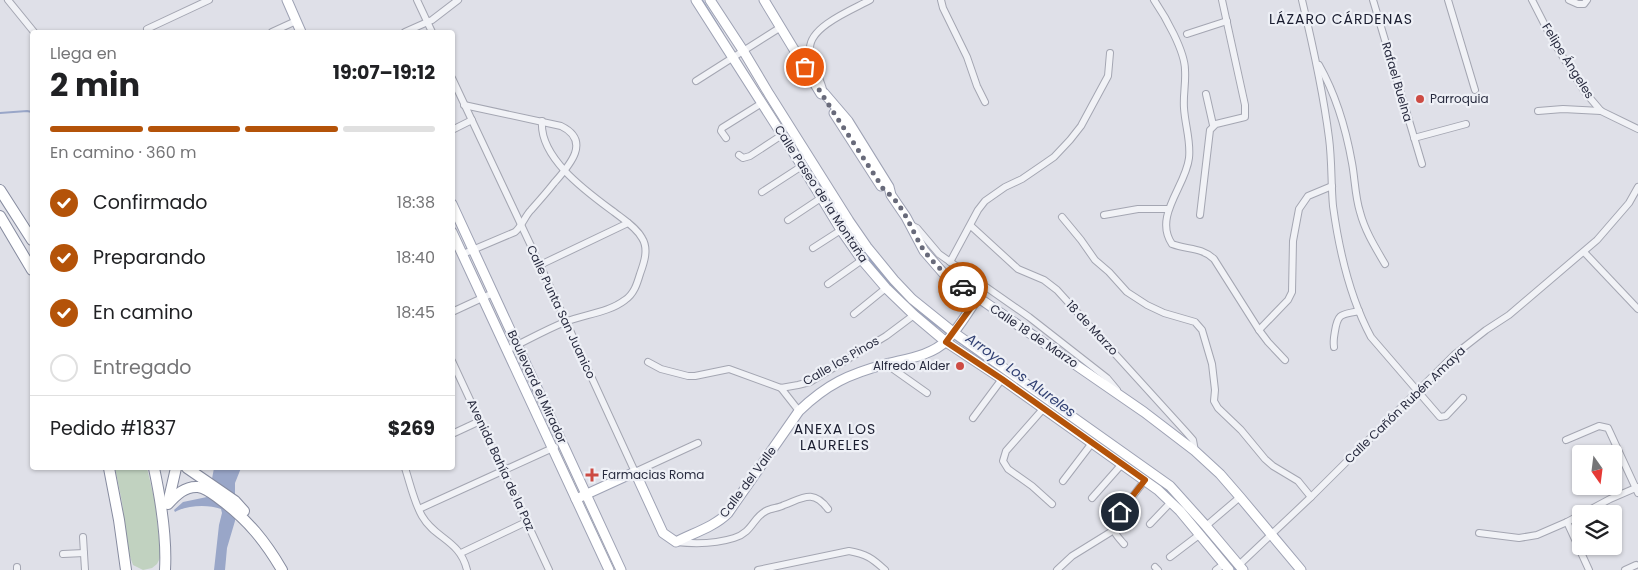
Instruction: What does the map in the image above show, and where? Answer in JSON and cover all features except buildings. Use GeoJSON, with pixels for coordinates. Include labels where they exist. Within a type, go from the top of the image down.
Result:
{"type":"FeatureCollection","features":[{"type":"Feature","properties":{"kind":"highway"},"geometry":{"type":"LineString","coordinates":[[0,190],[30,237]]}},
{"type":"Feature","properties":{"kind":"highway"},"geometry":{"type":"LineString","coordinates":[[0,216],[30,266]]}},
{"type":"Feature","properties":{"kind":"highway"},"geometry":{"type":"LineString","coordinates":[[108,470],[119,520],[126,570]]}},
{"type":"Feature","properties":{"kind":"highway"},"geometry":{"type":"LineString","coordinates":[[154,470],[164,527],[165,570]]}},
{"type":"Feature","properties":{"kind":"highway"},"geometry":{"type":"LineString","coordinates":[[164,527],[176,470]]}},
{"type":"Feature","properties":{"kind":"highway"},"geometry":{"type":"LineString","coordinates":[[189,470],[237,512],[267,544],[282,570]]}},
{"type":"Feature","properties":{"kind":"highway"},"geometry":{"type":"LineString","coordinates":[[168,504],[185,489],[207,486],[235,501],[271,541],[288,570]]}},
{"type":"Feature","properties":{"kind":"main road"},"geometry":{"type":"LineString","coordinates":[[286,0],[300,30]]}},
{"type":"Feature","properties":{"kind":"main road","name":"Calle Paseo de la Montaña"},"geometry":{"type":"LineString","coordinates":[[696,0],[784,118],[867,247],[894,280],[950,337],[1002,379],[1145,480],[1171,502],[1199,535],[1223,568]]}},
{"type":"Feature","properties":{"kind":"main road"},"geometry":{"type":"LineString","coordinates":[[710,0],[738,55]]}},
{"type":"Feature","properties":{"kind":"main road","name":"Calle 18 de Marzo"},"geometry":{"type":"LineString","coordinates":[[764,0],[822,93],[848,121],[889,187],[891,195],[924,250],[944,274],[1125,399],[1195,451],[1220,474],[1300,570]]}},
{"type":"Feature","properties":{"kind":"main road","name":"Calle Paseo de la Montaña"},"geometry":{"type":"LineString","coordinates":[[738,55],[762,103],[841,230],[862,260],[886,288],[914,315],[950,337],[1158,477],[1177,494],[1241,567]]}},
{"type":"Feature","properties":{"kind":"main road","name":"Boulevard el Mirador"},"geometry":{"type":"LineString","coordinates":[[455,210],[621,570]]}},
{"type":"Feature","properties":{"kind":"main road","name":"Boulevard el Mirador"},"geometry":{"type":"LineString","coordinates":[[455,238],[609,570]]}},
{"type":"Feature","properties":{"kind":"main road","name":"Calle del Valle"},"geometry":{"type":"LineString","coordinates":[[676,542],[721,520],[728,513],[799,411],[815,396],[835,382],[851,374],[924,354],[950,337],[978,298]]}},
{"type":"Feature","properties":{"kind":"main road"},"geometry":{"type":"LineString","coordinates":[[576,499],[635,472]]}},
{"type":"Feature","properties":{"kind":"main road","name":"Calle Punta San Juanico"},"geometry":{"type":"LineString","coordinates":[[635,472],[663,533],[676,542]]}},
{"type":"Feature","properties":{"kind":"street"},"geometry":{"type":"LineString","coordinates":[[8,0],[32,30]]}},
{"type":"Feature","properties":{"kind":"street"},"geometry":{"type":"LineString","coordinates":[[147,29],[209,0]]}},
{"type":"Feature","properties":{"kind":"street"},"geometry":{"type":"LineString","coordinates":[[417,0],[431,30]]}},
{"type":"Feature","properties":{"kind":"street"},"geometry":{"type":"LineString","coordinates":[[410,30],[428,23],[458,0]]}},
{"type":"Feature","properties":{"kind":"street"},"geometry":{"type":"LineString","coordinates":[[822,93],[822,82],[810,48],[814,37],[824,25],[870,0]]}},
{"type":"Feature","properties":{"kind":"street"},"geometry":{"type":"LineString","coordinates":[[940,0],[967,57],[985,102]]}},
{"type":"Feature","properties":{"kind":"street"},"geometry":{"type":"LineString","coordinates":[[1154,0],[1172,31],[1183,58],[1185,70],[1184,106],[1189,136],[1190,156],[1183,179],[1168,209],[1167,234],[1172,244],[1200,250],[1214,259],[1259,330],[1285,360]]}},
{"type":"Feature","properties":{"kind":"street"},"geometry":{"type":"LineString","coordinates":[[1213,125],[1245,117],[1245,105],[1222,0]]}},
{"type":"Feature","properties":{"kind":"street"},"geometry":{"type":"LineString","coordinates":[[1302,0],[1317,62],[1329,138],[1332,161],[1332,186],[1339,241],[1359,311],[1371,337],[1440,416],[1443,417],[1463,398]]}},
{"type":"Feature","properties":{"kind":"street","name":"Rafael Buelna"},"geometry":{"type":"LineString","coordinates":[[1373,0],[1422,164]]}},
{"type":"Feature","properties":{"kind":"street"},"geometry":{"type":"LineString","coordinates":[[1448,0],[1475,90]]}},
{"type":"Feature","properties":{"kind":"street","name":"Felipe Ángeles"},"geometry":{"type":"LineString","coordinates":[[1532,0],[1553,41],[1584,91],[1601,111],[1638,129]]}},
{"type":"Feature","properties":{"kind":"street"},"geometry":{"type":"LineString","coordinates":[[1570,0],[1573,3],[1584,4],[1587,0]]}},
{"type":"Feature","properties":{"kind":"street"},"geometry":{"type":"LineString","coordinates":[[276,30],[296,21]]}},
{"type":"Feature","properties":{"kind":"street"},"geometry":{"type":"LineString","coordinates":[[1187,34],[1227,21]]}},
{"type":"Feature","properties":{"kind":"street"},"geometry":{"type":"LineString","coordinates":[[696,81],[781,27]]}},
{"type":"Feature","properties":{"kind":"street"},"geometry":{"type":"LineString","coordinates":[[950,262],[978,210],[985,201],[1054,157],[1081,126],[1108,76],[1110,53]]}},
{"type":"Feature","properties":{"kind":"street"},"geometry":{"type":"LineString","coordinates":[[1317,62],[1326,77],[1346,132],[1360,213],[1368,233],[1385,264]]}},
{"type":"Feature","properties":{"kind":"street","name":"Calle Punta San Juanico"},"geometry":{"type":"LineString","coordinates":[[455,85],[635,472]]}},
{"type":"Feature","properties":{"kind":"street"},"geometry":{"type":"LineString","coordinates":[[1200,215],[1210,130],[1213,125],[1206,94]]}},
{"type":"Feature","properties":{"kind":"street"},"geometry":{"type":"LineString","coordinates":[[726,138],[721,130],[722,128],[762,103]]}},
{"type":"Feature","properties":{"kind":"street"},"geometry":{"type":"LineString","coordinates":[[463,254],[515,232],[525,216],[572,162],[576,144],[573,134],[561,126],[464,105]]}},
{"type":"Feature","properties":{"kind":"street"},"geometry":{"type":"LineString","coordinates":[[1538,111],[1563,108],[1601,111]]}},
{"type":"Feature","properties":{"kind":"street"},"geometry":{"type":"LineString","coordinates":[[455,128],[472,120]]}},
{"type":"Feature","properties":{"kind":"street"},"geometry":{"type":"LineString","coordinates":[[507,350],[565,322],[611,308],[626,299],[633,292],[645,260],[646,250],[642,238],[628,223],[591,195],[555,160],[543,138],[542,121]]}},
{"type":"Feature","properties":{"kind":"street"},"geometry":{"type":"LineString","coordinates":[[1414,138],[1466,124]]}},
{"type":"Feature","properties":{"kind":"street"},"geometry":{"type":"LineString","coordinates":[[739,155],[747,158],[782,135]]}},
{"type":"Feature","properties":{"kind":"street"},"geometry":{"type":"LineString","coordinates":[[762,192],[802,166]]}},
{"type":"Feature","properties":{"kind":"street"},"geometry":{"type":"LineString","coordinates":[[1259,330],[1288,300],[1292,292],[1293,241],[1299,208],[1308,196],[1332,186]]}},
{"type":"Feature","properties":{"kind":"street","name":"Calle Cañón Rubén Amaya"},"geometry":{"type":"LineString","coordinates":[[1241,567],[1454,355],[1509,315],[1597,240],[1622,211],[1638,187]]}},
{"type":"Feature","properties":{"kind":"street"},"geometry":{"type":"LineString","coordinates":[[788,220],[821,198]]}},
{"type":"Feature","properties":{"kind":"street"},"geometry":{"type":"LineString","coordinates":[[1104,215],[1138,209],[1168,209]]}},
{"type":"Feature","properties":{"kind":"street"},"geometry":{"type":"LineString","coordinates":[[1062,217],[1082,240],[1095,260],[1127,292],[1164,313],[1199,325],[1212,364],[1215,390],[1214,401],[1218,408],[1241,430],[1269,462],[1298,481],[1311,497]]}},
{"type":"Feature","properties":{"kind":"street"},"geometry":{"type":"LineString","coordinates":[[540,265],[628,223]]}},
{"type":"Feature","properties":{"kind":"street","name":"Calle 18 de Marzo"},"geometry":{"type":"LineString","coordinates":[[910,224],[917,228],[939,254],[1029,318],[1106,378],[1125,399]]}},
{"type":"Feature","properties":{"kind":"street","name":"18 de Marzo"},"geometry":{"type":"LineString","coordinates":[[971,226],[1018,269],[1044,280],[1057,290],[1193,440],[1195,451]]}},
{"type":"Feature","properties":{"kind":"street"},"geometry":{"type":"LineString","coordinates":[[813,248],[841,230]]}},
{"type":"Feature","properties":{"kind":"street"},"geometry":{"type":"LineString","coordinates":[[1584,252],[1638,310]]}},
{"type":"Feature","properties":{"kind":"street"},"geometry":{"type":"LineString","coordinates":[[828,284],[862,260]]}},
{"type":"Feature","properties":{"kind":"street"},"geometry":{"type":"LineString","coordinates":[[854,314],[886,288]]}},
{"type":"Feature","properties":{"kind":"street"},"geometry":{"type":"LineString","coordinates":[[455,311],[493,292]]}},
{"type":"Feature","properties":{"kind":"street"},"geometry":{"type":"LineString","coordinates":[[1334,347],[1333,340],[1337,320],[1344,314],[1359,311]]}},
{"type":"Feature","properties":{"kind":"street","name":"Calle los Pinos"},"geometry":{"type":"LineString","coordinates":[[780,388],[810,382],[886,336],[914,315]]}},
{"type":"Feature","properties":{"kind":"street"},"geometry":{"type":"LineString","coordinates":[[648,362],[661,369],[688,376],[729,369],[780,388],[799,411]]}},
{"type":"Feature","properties":{"kind":"street"},"geometry":{"type":"LineString","coordinates":[[886,364],[926,393]]}},
{"type":"Feature","properties":{"kind":"street","name":"Avenida Bahía de la Paz"},"geometry":{"type":"LineString","coordinates":[[455,371],[549,570]]}},
{"type":"Feature","properties":{"kind":"street"},"geometry":{"type":"LineString","coordinates":[[973,418],[1002,379]]}},
{"type":"Feature","properties":{"kind":"street"},"geometry":{"type":"LineString","coordinates":[[1043,409],[1006,451],[1003,461],[1008,469],[1032,486],[1052,504]]}},
{"type":"Feature","properties":{"kind":"street"},"geometry":{"type":"LineString","coordinates":[[455,433],[480,421]]}},
{"type":"Feature","properties":{"kind":"street"},"geometry":{"type":"LineString","coordinates":[[1478,533],[1523,538],[1567,522],[1603,503],[1637,489],[1608,428],[1599,426],[1566,440]]}},
{"type":"Feature","properties":{"kind":"street"},"geometry":{"type":"LineString","coordinates":[[419,509],[563,443]]}},
{"type":"Feature","properties":{"kind":"street"},"geometry":{"type":"LineString","coordinates":[[635,472],[698,443]]}},
{"type":"Feature","properties":{"kind":"street"},"geometry":{"type":"LineString","coordinates":[[1063,481],[1092,443]]}},
{"type":"Feature","properties":{"kind":"street"},"geometry":{"type":"LineString","coordinates":[[1092,498],[1122,464]]}},
{"type":"Feature","properties":{"kind":"street"},"geometry":{"type":"LineString","coordinates":[[406,470],[422,517],[461,553],[467,570]]}},
{"type":"Feature","properties":{"kind":"street"},"geometry":{"type":"LineString","coordinates":[[1124,544],[1114,530],[1114,521],[1145,480]]}},
{"type":"Feature","properties":{"kind":"street"},"geometry":{"type":"LineString","coordinates":[[676,542],[706,543],[734,538],[751,528],[759,516],[766,511],[783,506],[803,496],[817,498],[828,509]]}},
{"type":"Feature","properties":{"kind":"street"},"geometry":{"type":"LineString","coordinates":[[1206,526],[1240,497]]}},
{"type":"Feature","properties":{"kind":"street"},"geometry":{"type":"LineString","coordinates":[[1150,524],[1171,502]]}},
{"type":"Feature","properties":{"kind":"street"},"geometry":{"type":"LineString","coordinates":[[461,553],[526,522]]}},
{"type":"Feature","properties":{"kind":"street"},"geometry":{"type":"LineString","coordinates":[[1567,522],[1589,570]]}},
{"type":"Feature","properties":{"kind":"street"},"geometry":{"type":"LineString","coordinates":[[1057,570],[1072,556],[1114,530]]}},
{"type":"Feature","properties":{"kind":"street"},"geometry":{"type":"LineString","coordinates":[[1170,557],[1199,535]]}},
{"type":"Feature","properties":{"kind":"street"},"geometry":{"type":"LineString","coordinates":[[83,536],[85,570]]}},
{"type":"Feature","properties":{"kind":"street"},"geometry":{"type":"LineString","coordinates":[[758,570],[849,551],[863,553],[885,570]]}},
{"type":"Feature","properties":{"kind":"street"},"geometry":{"type":"LineString","coordinates":[[63,554],[84,553]]}},
{"type":"Feature","properties":{"kind":"street"},"geometry":{"type":"LineString","coordinates":[[1625,570],[1636,565]]}},
{"type":"Feature","properties":{"kind":"green space"},"geometry":{"type":"Polygon","coordinates":[[[115,470],[147,470],[155,502],[161,556],[157,564],[152,568],[143,570],[133,565],[128,551],[122,502],[115,470]]]}},
{"type":"Feature","properties":{"kind":"water"},"geometry":{"type":"Polygon","coordinates":[[[214,470],[240,470],[235,483],[235,521],[227,548],[225,570],[214,570],[221,509],[210,506],[198,506],[175,512],[174,510],[183,502],[209,495],[214,470]]]}},
{"type":"Feature","properties":{"kind":"waterway","name":"Arroyo Los Alureles"},"geometry":{"type":"LineString","coordinates":[[702,0],[723,34]]}},
{"type":"Feature","properties":{"kind":"waterway"},"geometry":{"type":"LineString","coordinates":[[0,113],[30,112]]}},
{"type":"Feature","properties":{"kind":"waterway","name":"Arroyo Los Alureles"},"geometry":{"type":"LineString","coordinates":[[815,179],[860,247],[885,279],[914,308],[948,334]]}},
{"type":"Feature","properties":{"kind":"waterway","name":"Arroyo Los Alureles"},"geometry":{"type":"LineString","coordinates":[[953,338],[1175,497]]}},
{"type":"Feature","properties":{"kind":"waterway","name":"Arroyo Los Alureles"},"geometry":{"type":"LineString","coordinates":[[1179,503],[1236,570]]}},
{"type":"Feature","properties":{"kind":"way so far"},"geometry":{"type":"LineString","coordinates":[[805,67],[884,190],[891,195],[906,218],[924,250],[944,274],[963,287]]}},
{"type":"Feature","properties":{"kind":"place","name":"Parroquia"},"geometry":{"type":"Point","coordinates":[1420,99]}},
{"type":"Feature","properties":{"kind":"place","name":"Alfredo Alder"},"geometry":{"type":"Point","coordinates":[960,366]}},
{"type":"Feature","properties":{"kind":"place","name":"Farmacias Roma"},"geometry":{"type":"Point","coordinates":[592,475]}},
{"type":"Feature","properties":{"kind":"district","name":"LÁZARO CÁRDENAS"},"geometry":{"type":"Point","coordinates":[1341,19]}},
{"type":"Feature","properties":{"kind":"district","name":"ANEXA LOS LAURELES"},"geometry":{"type":"Point","coordinates":[835,438]}},
{"type":"Feature","properties":{"kind":"route"},"geometry":{"type":"LineString","coordinates":[[963,287],[978,298],[946,342],[1002,379],[1145,480],[1120,512]]}}]}
